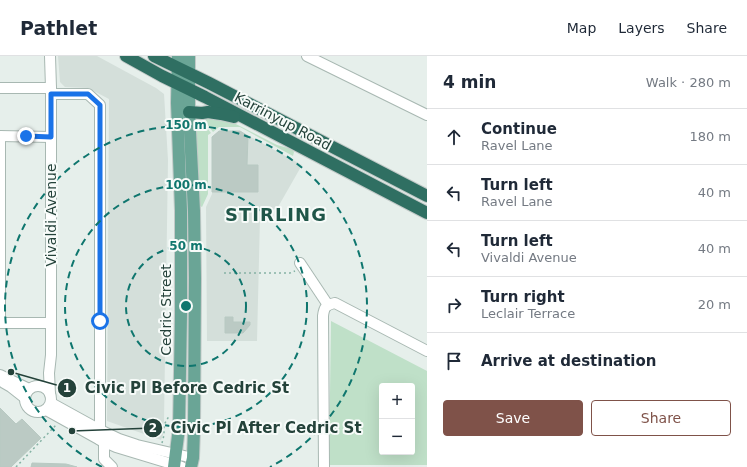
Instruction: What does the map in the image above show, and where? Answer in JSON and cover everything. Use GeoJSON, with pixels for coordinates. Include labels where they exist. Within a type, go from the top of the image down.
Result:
{"type":"FeatureCollection","features":[{"type":"Feature","properties":{"kind":"highway","name":"Karrinyup Road"},"geometry":{"type":"LineString","coordinates":[[126,56],[177,84],[258,124],[427,213]]}},
{"type":"Feature","properties":{"kind":"highway","name":"Karrinyup Road"},"geometry":{"type":"LineString","coordinates":[[154,56],[178,62],[189,74],[427,196]]}},
{"type":"Feature","properties":{"kind":"highway"},"geometry":{"type":"LineString","coordinates":[[189,112],[216,112],[258,124]]}},
{"type":"Feature","properties":{"kind":"main road","name":"Cedric Street"},"geometry":{"type":"LineString","coordinates":[[188,56],[194,211],[195,313],[194,429],[192,462]]}},
{"type":"Feature","properties":{"kind":"main road","name":"Cedric Street"},"geometry":{"type":"LineString","coordinates":[[177,463],[181,314],[181,211],[177,103],[178,62]]}},
{"type":"Feature","properties":{"kind":"main road"},"geometry":{"type":"LineString","coordinates":[[181,211],[194,211]]}},
{"type":"Feature","properties":{"kind":"main road"},"geometry":{"type":"LineString","coordinates":[[181,314],[195,313]]}},
{"type":"Feature","properties":{"kind":"street","name":"Vivaldi Avenue"},"geometry":{"type":"LineString","coordinates":[[49,402],[49,373],[51,355],[50,56]]}},
{"type":"Feature","properties":{"kind":"street"},"geometry":{"type":"LineString","coordinates":[[307,56],[427,115]]}},
{"type":"Feature","properties":{"kind":"street"},"geometry":{"type":"LineString","coordinates":[[0,88],[88,94],[100,105],[102,437],[104,460],[112,467]]}},
{"type":"Feature","properties":{"kind":"street"},"geometry":{"type":"LineString","coordinates":[[50,323],[0,323],[0,136],[51,137]]}},
{"type":"Feature","properties":{"kind":"street"},"geometry":{"type":"LineString","coordinates":[[302,265],[328,305]]}},
{"type":"Feature","properties":{"kind":"street"},"geometry":{"type":"LineString","coordinates":[[324,467],[324,309],[328,305],[335,304],[340,306],[427,351]]}},
{"type":"Feature","properties":{"kind":"street"},"geometry":{"type":"LineString","coordinates":[[49,373],[31,391],[27,407],[38,413],[49,402]]}},
{"type":"Feature","properties":{"kind":"street"},"geometry":{"type":"LineString","coordinates":[[0,375],[31,391]]}},
{"type":"Feature","properties":{"kind":"street"},"geometry":{"type":"LineString","coordinates":[[0,382],[11,387],[31,391],[45,388],[49,402],[116,447],[177,463],[192,462]]}},
{"type":"Feature","properties":{"kind":"path"},"geometry":{"type":"LineString","coordinates":[[224,272],[290,272],[302,265]]}},
{"type":"Feature","properties":{"kind":"path"},"geometry":{"type":"LineString","coordinates":[[16,467],[56,425]]}},
{"type":"Feature","properties":{"kind":"shaded area"},"geometry":{"type":"Polygon","coordinates":[[[58,56],[97,56],[156,88],[164,94],[168,160],[164,421],[161,440],[107,421],[109,99],[88,88],[65,87],[60,82],[58,56]]]}},
{"type":"Feature","properties":{"kind":"shaded area"},"geometry":{"type":"Polygon","coordinates":[[[219,131],[240,131],[302,165],[278,207],[260,218],[257,341],[207,341],[206,207],[212,194],[212,137],[219,131]]]}},
{"type":"Feature","properties":{"kind":"green space"},"geometry":{"type":"Polygon","coordinates":[[[204,116],[228,120],[277,145],[292,149],[294,152],[293,156],[240,127],[219,127],[213,132],[207,124],[204,116]]]}},
{"type":"Feature","properties":{"kind":"green space"},"geometry":{"type":"Polygon","coordinates":[[[200,119],[211,133],[208,135],[208,194],[202,207],[199,205],[194,131],[200,119]]]}},
{"type":"Feature","properties":{"kind":"green space"},"geometry":{"type":"Polygon","coordinates":[[[331,321],[427,371],[427,465],[329,465],[331,321]]]}},
{"type":"Feature","properties":{"kind":"building"},"geometry":{"type":"Polygon","coordinates":[[[219,131],[240,131],[248,136],[247,165],[258,165],[258,192],[212,192],[212,137],[219,131]]]}},
{"type":"Feature","properties":{"kind":"building"},"geometry":{"type":"Polygon","coordinates":[[[225,317],[233,317],[233,322],[250,322],[250,325],[243,333],[225,333],[225,317]]]}},
{"type":"Feature","properties":{"kind":"building"},"geometry":{"type":"Polygon","coordinates":[[[0,408],[16,424],[22,419],[41,438],[11,467],[0,467],[0,408]]]}},
{"type":"Feature","properties":{"kind":"building"},"geometry":{"type":"Polygon","coordinates":[[[32,463],[66,464],[77,467],[31,467],[32,463]]]}},
{"type":"Feature","properties":{"kind":"place","name":"Civic Pl Before Cedric St"},"geometry":{"type":"Point","coordinates":[11,372]}},
{"type":"Feature","properties":{"kind":"place","name":"Civic Pl After Cedric St"},"geometry":{"type":"Point","coordinates":[72,431]}},
{"type":"Feature","properties":{"kind":"district","name":"STIRLING"},"geometry":{"type":"Point","coordinates":[276,214]}},
{"type":"Feature","properties":{"kind":"route"},"geometry":{"type":"LineString","coordinates":[[26,136],[51,137],[51,94],[88,94],[100,105],[100,321]]}}]}
